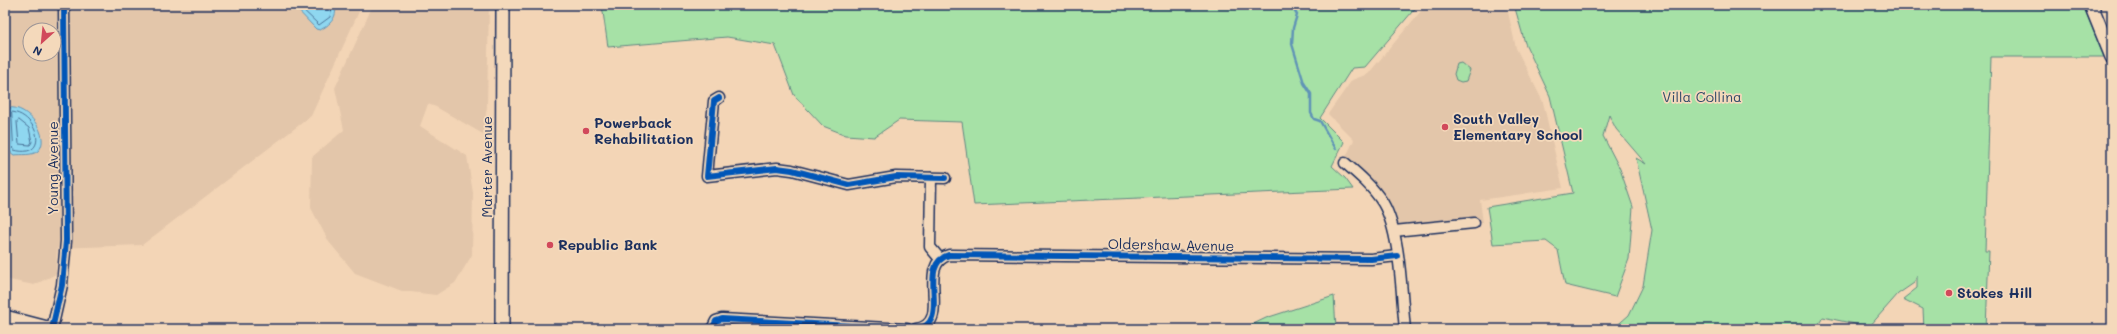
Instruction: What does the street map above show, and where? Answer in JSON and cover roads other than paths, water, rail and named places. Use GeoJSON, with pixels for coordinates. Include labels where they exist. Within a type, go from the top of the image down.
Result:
{"type":"FeatureCollection","features":[{"type":"Feature","properties":{"kind":"main road","name":"Marter Avenue"},"geometry":{"type":"LineString","coordinates":[[502,329],[503,5]]}},
{"type":"Feature","properties":{"kind":"main road"},"geometry":{"type":"LineString","coordinates":[[2091,5],[2112,57]]}},
{"type":"Feature","properties":{"kind":"main road"},"geometry":{"type":"LineString","coordinates":[[5,316],[52,329]]}},
{"type":"Feature","properties":{"kind":"street","name":"Young Avenue"},"geometry":{"type":"LineString","coordinates":[[52,329],[62,285],[66,241],[64,5]]}},
{"type":"Feature","properties":{"kind":"street"},"geometry":{"type":"LineString","coordinates":[[719,98],[714,101],[707,176],[777,168],[792,170],[849,185],[896,177],[945,178]]}},
{"type":"Feature","properties":{"kind":"street"},"geometry":{"type":"LineString","coordinates":[[1345,163],[1364,180],[1378,196],[1388,213],[1394,231],[1405,329]]}},
{"type":"Feature","properties":{"kind":"street"},"geometry":{"type":"LineString","coordinates":[[916,329],[925,326],[930,322],[933,312],[933,271],[943,258],[930,247],[931,178]]}},
{"type":"Feature","properties":{"kind":"street"},"geometry":{"type":"LineString","coordinates":[[1394,231],[1474,223]]}},
{"type":"Feature","properties":{"kind":"street","name":"Oldershaw Avenue"},"geometry":{"type":"LineString","coordinates":[[943,258],[1371,259],[1397,256]]}},
{"type":"Feature","properties":{"kind":"street"},"geometry":{"type":"LineString","coordinates":[[712,329],[719,320],[907,329]]}},
{"type":"Feature","properties":{"kind":"water"},"geometry":{"type":"Polygon","coordinates":[[[293,5],[335,5],[336,9],[334,17],[330,23],[320,30],[316,29],[293,5]]]}},
{"type":"Feature","properties":{"kind":"water"},"geometry":{"type":"Polygon","coordinates":[[[8,108],[16,108],[23,111],[36,123],[42,138],[42,145],[36,153],[14,155],[10,152],[7,113],[8,108]]]}},
{"type":"Feature","properties":{"kind":"waterway"},"geometry":{"type":"LineString","coordinates":[[1291,5],[1297,15],[1293,28],[1292,44],[1304,83],[1311,94],[1311,113],[1314,119],[1320,121],[1336,149]]}},
{"type":"Feature","properties":{"kind":"place","name":"South Valley Elementary School"},"geometry":{"type":"Point","coordinates":[1445,127]}},
{"type":"Feature","properties":{"kind":"place","name":"Powerback Rehabilitation"},"geometry":{"type":"Point","coordinates":[586,131]}},
{"type":"Feature","properties":{"kind":"place","name":"Republic Bank"},"geometry":{"type":"Point","coordinates":[550,245]}},
{"type":"Feature","properties":{"kind":"place","name":"Stokes Hill"},"geometry":{"type":"Point","coordinates":[1949,293]}},
{"type":"Feature","properties":{"kind":"park label","name":"Villa Collina"},"geometry":{"type":"Point","coordinates":[1702,97]}}]}
